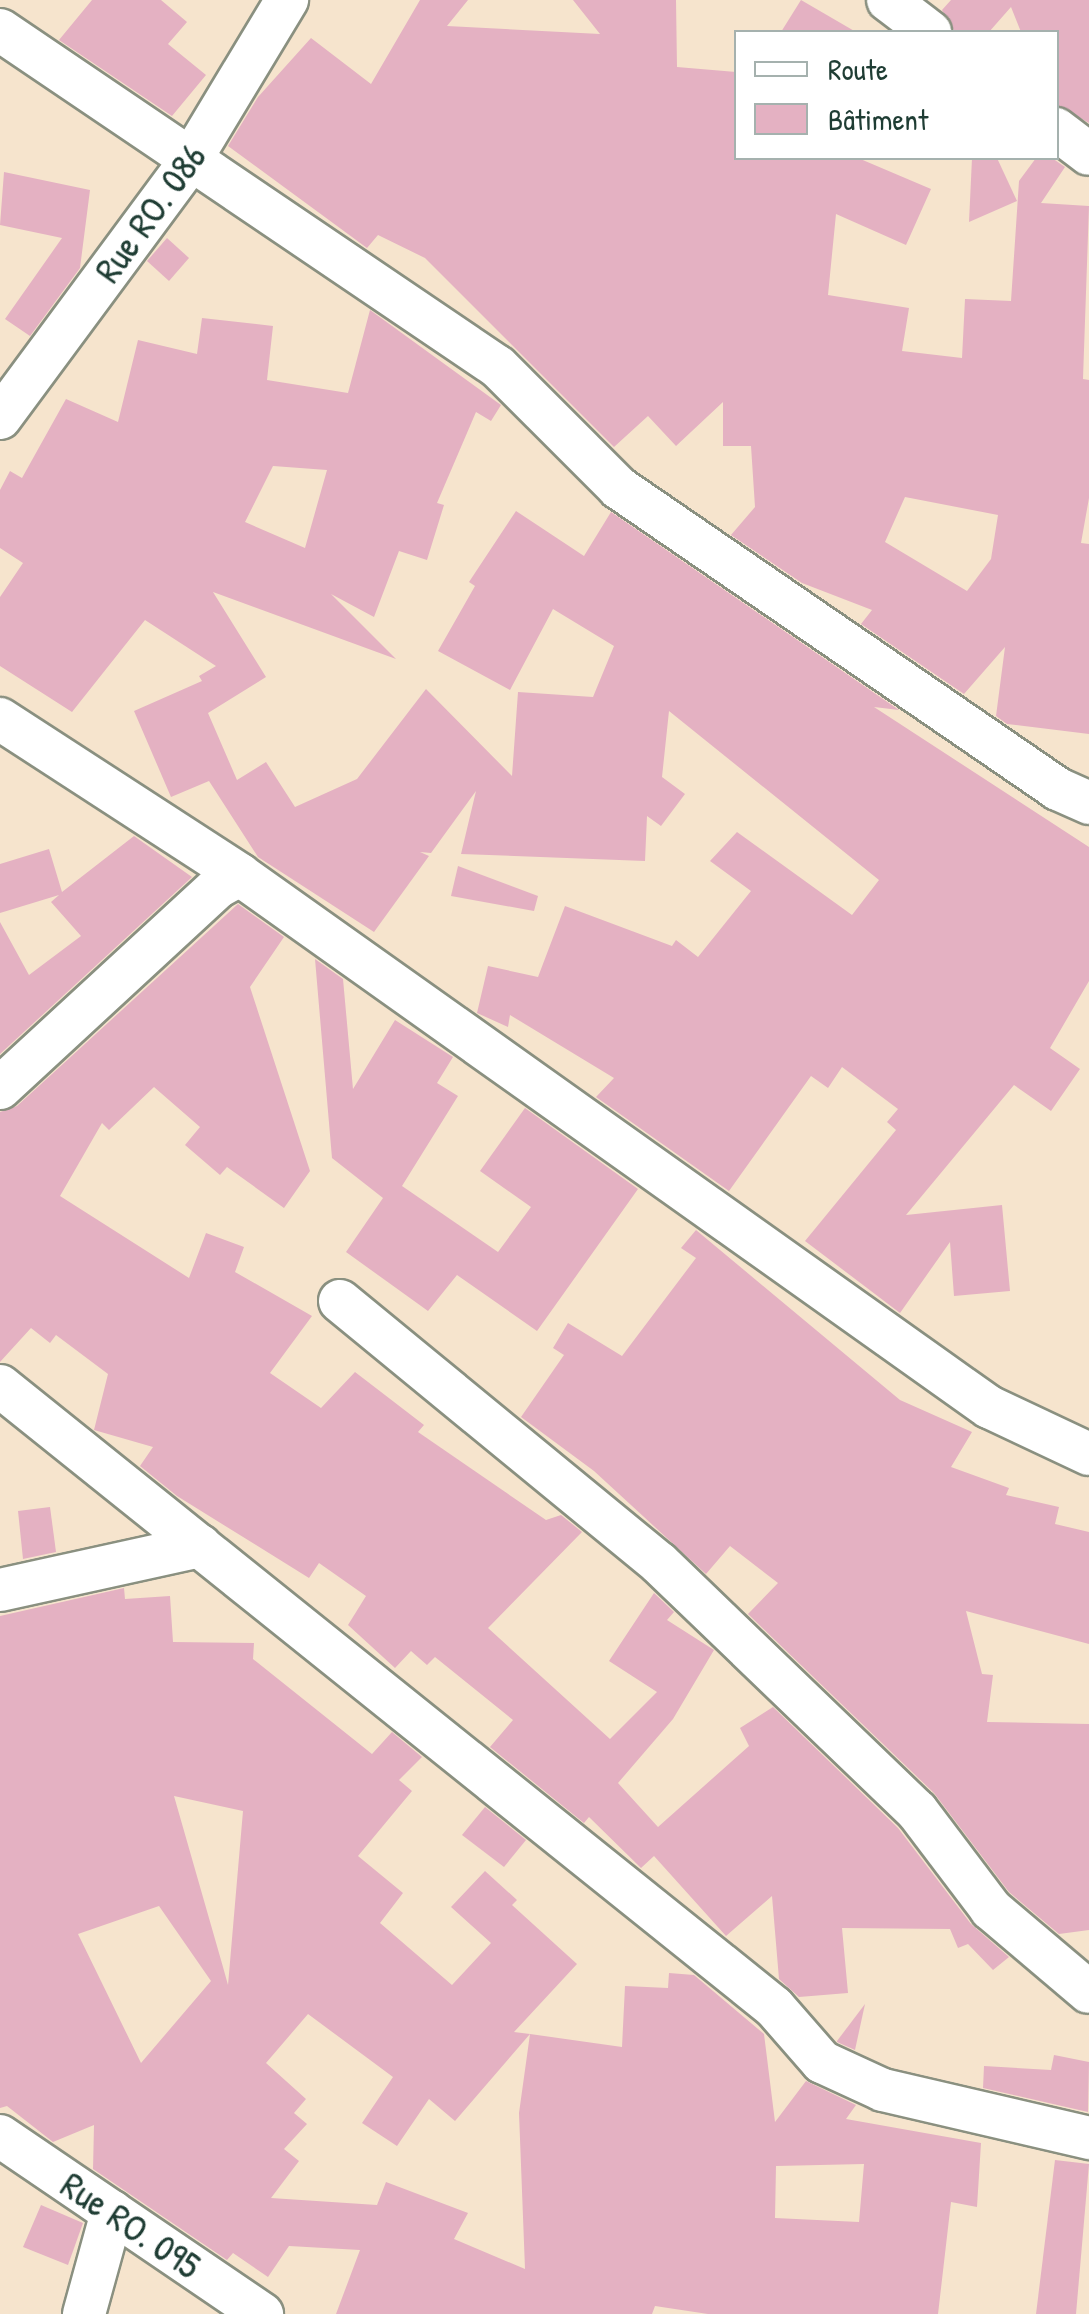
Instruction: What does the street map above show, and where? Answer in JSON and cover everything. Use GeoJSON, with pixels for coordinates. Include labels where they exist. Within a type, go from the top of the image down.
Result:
{"type":"FeatureCollection","features":[{"type":"Feature","properties":{"kind":"street","name":"Rue RO. 086"},"geometry":{"type":"LineString","coordinates":[[0,418],[188,164],[287,0]]}},
{"type":"Feature","properties":{"kind":"street"},"geometry":{"type":"LineString","coordinates":[[888,0],[927,30]]}},
{"type":"Feature","properties":{"kind":"street"},"geometry":{"type":"LineString","coordinates":[[0,30],[188,164],[498,367],[618,488],[1058,789],[1089,803]]}},
{"type":"Feature","properties":{"kind":"street"},"geometry":{"type":"LineString","coordinates":[[1059,131],[1089,154]]}},
{"type":"Feature","properties":{"kind":"street"},"geometry":{"type":"LineString","coordinates":[[0,719],[240,875],[989,1407],[1089,1454]]}},
{"type":"Feature","properties":{"kind":"street"},"geometry":{"type":"LineString","coordinates":[[0,1088],[218,887],[240,875]]}},
{"type":"Feature","properties":{"kind":"street"},"geometry":{"type":"LineString","coordinates":[[340,1301],[659,1563],[917,1811],[991,1909],[1089,1992]]}},
{"type":"Feature","properties":{"kind":"street"},"geometry":{"type":"LineString","coordinates":[[0,1386],[774,2007],[822,2062],[883,2090],[1089,2138]]}},
{"type":"Feature","properties":{"kind":"street"},"geometry":{"type":"LineString","coordinates":[[0,1590],[200,1546]]}},
{"type":"Feature","properties":{"kind":"street","name":"Rue RO. 095"},"geometry":{"type":"LineString","coordinates":[[0,2136],[262,2314]]}},
{"type":"Feature","properties":{"kind":"street"},"geometry":{"type":"LineString","coordinates":[[84,2314],[112,2212]]}},
{"type":"Feature","properties":{"kind":"building"},"geometry":{"type":"Polygon","coordinates":[[[92,0],[161,0],[187,22],[168,44],[206,75],[172,116],[59,40],[92,0]]]}},
{"type":"Feature","properties":{"kind":"building"},"geometry":{"type":"Polygon","coordinates":[[[420,0],[468,0],[447,26],[600,34],[573,0],[676,0],[677,67],[734,72],[734,160],[863,160],[931,189],[906,245],[836,214],[828,295],[909,308],[902,351],[962,358],[965,299],[1011,301],[1019,181],[1035,160],[1055,160],[1065,167],[1041,203],[1089,206],[1083,379],[1089,380],[1089,498],[1081,543],[1089,544],[1089,734],[1007,724],[996,716],[1005,647],[964,694],[861,624],[872,610],[802,583],[731,535],[755,507],[751,446],[723,446],[723,402],[676,446],[648,416],[614,447],[425,258],[378,235],[367,248],[228,146],[258,97],[311,38],[371,84],[420,0]],[[905,497],[885,542],[967,591],[991,559],[998,515],[905,497]]]}},
{"type":"Feature","properties":{"kind":"building"},"geometry":{"type":"Polygon","coordinates":[[[801,0],[853,30],[782,30],[801,0]]]}},
{"type":"Feature","properties":{"kind":"building"},"geometry":{"type":"Polygon","coordinates":[[[951,0],[1089,0],[1089,123],[1059,106],[1059,30],[1020,30],[1011,7],[991,30],[954,30],[942,10],[951,0]]]}},
{"type":"Feature","properties":{"kind":"building"},"geometry":{"type":"Polygon","coordinates":[[[972,160],[998,160],[1017,201],[969,222],[972,160]]]}},
{"type":"Feature","properties":{"kind":"building"},"geometry":{"type":"Polygon","coordinates":[[[4,172],[90,190],[80,268],[30,336],[5,319],[62,238],[0,225],[4,172]]]}},
{"type":"Feature","properties":{"kind":"building"},"geometry":{"type":"Polygon","coordinates":[[[167,238],[189,258],[169,281],[147,261],[167,238]]]}},
{"type":"Feature","properties":{"kind":"building"},"geometry":{"type":"Polygon","coordinates":[[[370,310],[501,405],[491,421],[476,412],[437,503],[444,505],[427,560],[399,551],[374,617],[331,594],[396,659],[213,592],[266,677],[208,713],[237,780],[266,762],[295,807],[357,779],[426,689],[512,776],[518,692],[593,697],[614,646],[553,609],[510,690],[438,651],[475,586],[469,582],[516,511],[584,556],[611,512],[899,710],[874,707],[1089,847],[1089,981],[1050,1048],[1080,1069],[1051,1111],[1014,1085],[906,1215],[1002,1205],[1010,1291],[954,1296],[950,1242],[900,1313],[805,1241],[896,1130],[887,1122],[898,1109],[842,1067],[828,1088],[811,1076],[729,1191],[596,1097],[614,1078],[510,1015],[508,1027],[477,1013],[488,966],[538,977],[565,906],[672,946],[676,940],[698,957],[751,891],[710,861],[737,832],[852,915],[879,880],[669,711],[662,777],[685,794],[661,826],[647,816],[645,861],[461,854],[476,791],[431,853],[420,852],[429,856],[374,932],[258,857],[209,781],[171,797],[134,711],[202,681],[199,676],[216,666],[145,620],[72,712],[0,666],[0,597],[23,563],[0,548],[0,490],[10,471],[22,478],[66,399],[118,422],[138,340],[197,354],[202,318],[273,326],[267,380],[348,393],[370,310]],[[273,466],[245,522],[305,548],[327,470],[273,466]]]}},
{"type":"Feature","properties":{"kind":"building"},"geometry":{"type":"Polygon","coordinates":[[[134,836],[192,877],[0,1054],[0,922],[29,975],[81,936],[51,902],[59,895],[0,913],[0,864],[49,849],[62,892],[134,836]]]}},
{"type":"Feature","properties":{"kind":"building"},"geometry":{"type":"Polygon","coordinates":[[[458,866],[538,896],[534,911],[451,896],[458,866]]]}},
{"type":"Feature","properties":{"kind":"building"},"geometry":{"type":"Polygon","coordinates":[[[238,904],[284,937],[250,987],[310,1171],[284,1208],[227,1167],[220,1175],[185,1145],[200,1127],[154,1087],[109,1130],[102,1123],[60,1196],[189,1278],[206,1233],[244,1247],[235,1272],[312,1316],[270,1373],[321,1408],[355,1372],[424,1425],[418,1432],[546,1520],[561,1515],[582,1532],[488,1628],[610,1739],[657,1692],[609,1661],[654,1593],[674,1612],[667,1620],[714,1650],[673,1719],[618,1783],[658,1827],[749,1746],[740,1728],[773,1707],[898,1828],[971,1924],[1009,1957],[993,1970],[968,1944],[958,1948],[950,1929],[842,1928],[848,1993],[799,1997],[779,1979],[772,1896],[726,1936],[654,1856],[641,1868],[589,1817],[584,1823],[490,1747],[513,1720],[435,1657],[427,1665],[411,1651],[395,1668],[348,1625],[366,1596],[319,1563],[309,1578],[177,1496],[140,1466],[153,1447],[94,1430],[108,1374],[56,1335],[50,1343],[31,1328],[0,1362],[0,1112],[17,1106],[238,904]]]}},
{"type":"Feature","properties":{"kind":"building"},"geometry":{"type":"Polygon","coordinates":[[[315,959],[343,979],[353,1089],[395,1020],[453,1057],[437,1083],[458,1096],[402,1186],[498,1252],[531,1207],[480,1171],[525,1108],[638,1189],[537,1331],[457,1275],[428,1311],[346,1252],[383,1198],[332,1158],[315,959]]]}},
{"type":"Feature","properties":{"kind":"building"},"geometry":{"type":"Polygon","coordinates":[[[696,1230],[900,1400],[972,1432],[951,1467],[1009,1488],[1006,1495],[1059,1507],[1055,1524],[1089,1532],[1089,1644],[966,1611],[982,1674],[993,1675],[987,1722],[1089,1724],[1089,1930],[1059,1934],[1009,1892],[934,1793],[748,1614],[778,1583],[730,1546],[706,1574],[594,1471],[521,1417],[564,1355],[553,1348],[568,1323],[622,1356],[696,1258],[681,1248],[696,1230]]]}},
{"type":"Feature","properties":{"kind":"building"},"geometry":{"type":"Polygon","coordinates":[[[50,1507],[56,1552],[23,1559],[18,1511],[50,1507]]]}},
{"type":"Feature","properties":{"kind":"building"},"geometry":{"type":"Polygon","coordinates":[[[124,1588],[125,1599],[170,1596],[173,1642],[254,1643],[253,1659],[372,1754],[392,1732],[422,1757],[399,1780],[412,1791],[358,1856],[403,1893],[380,1923],[452,1985],[491,1943],[451,1907],[485,1871],[517,1900],[512,1905],[577,1964],[514,2032],[530,2034],[622,2047],[625,1986],[668,1988],[669,1973],[694,1975],[764,2034],[775,2122],[806,2081],[856,2105],[846,2119],[981,2143],[977,2207],[951,2202],[938,2314],[708,2314],[655,2306],[652,2314],[336,2314],[360,2250],[289,2246],[268,2277],[233,2253],[227,2260],[93,2169],[94,2125],[53,2142],[7,2106],[0,2108],[0,1616],[124,1588]],[[174,1796],[223,1967],[228,1985],[243,1811],[174,1796]],[[159,1906],[78,1934],[141,2063],[211,1981],[159,1906]],[[308,2014],[266,2063],[306,2099],[294,2113],[307,2124],[284,2149],[299,2161],[271,2198],[377,2205],[386,2182],[468,2213],[454,2239],[525,2269],[519,2113],[530,2034],[455,2121],[429,2099],[397,2146],[362,2123],[393,2077],[308,2014]],[[864,2164],[776,2166],[775,2218],[859,2222],[864,2164]]]}},
{"type":"Feature","properties":{"kind":"building"},"geometry":{"type":"Polygon","coordinates":[[[485,1807],[526,1840],[504,1867],[462,1835],[485,1807]]]}},
{"type":"Feature","properties":{"kind":"building"},"geometry":{"type":"Polygon","coordinates":[[[865,2004],[855,2050],[837,2042],[837,2041],[865,2004]]]}},
{"type":"Feature","properties":{"kind":"building"},"geometry":{"type":"Polygon","coordinates":[[[1054,2055],[1089,2062],[1088,2112],[983,2088],[984,2066],[1051,2070],[1054,2055]]]}},
{"type":"Feature","properties":{"kind":"building"},"geometry":{"type":"Polygon","coordinates":[[[1055,2160],[1089,2164],[1076,2314],[1036,2314],[1055,2160]]]}},
{"type":"Feature","properties":{"kind":"building"},"geometry":{"type":"Polygon","coordinates":[[[41,2205],[83,2223],[68,2265],[23,2247],[41,2205]]]}}]}
